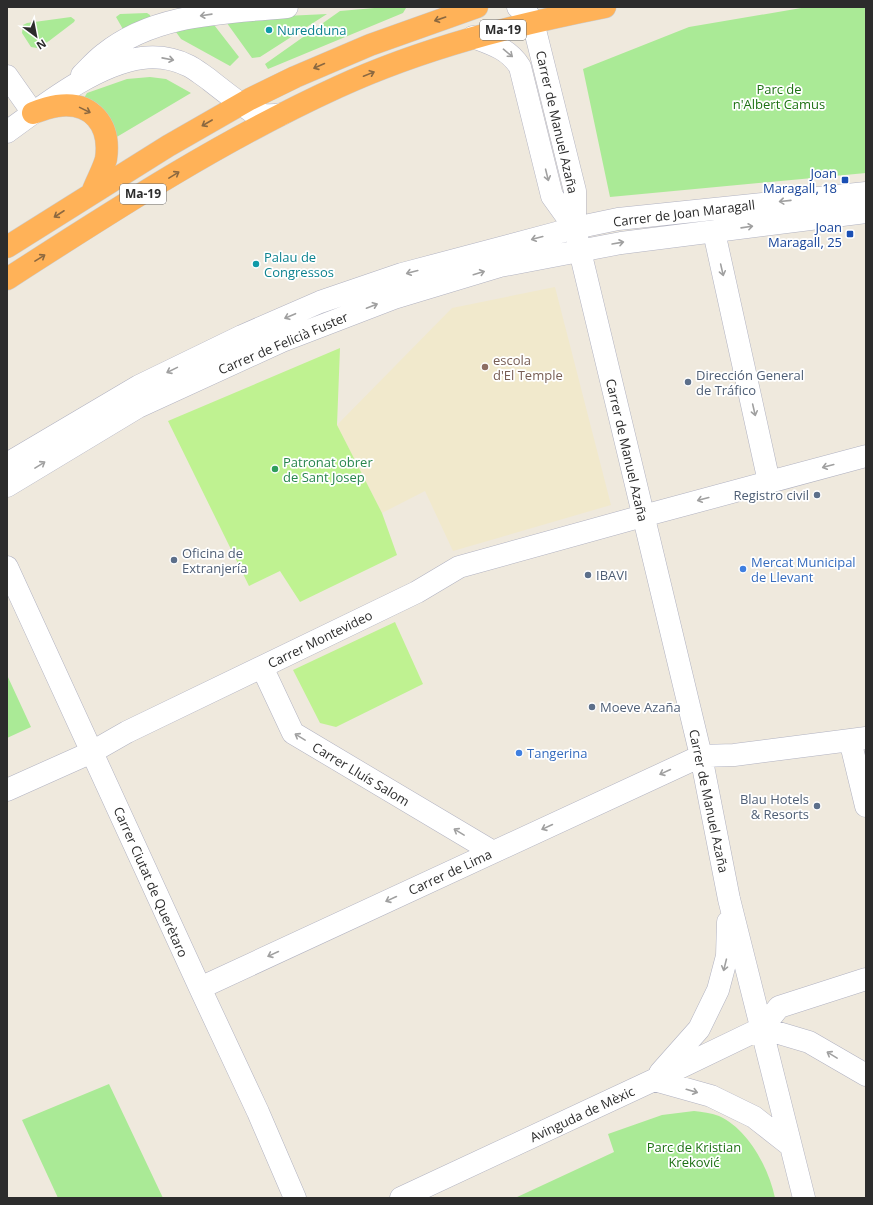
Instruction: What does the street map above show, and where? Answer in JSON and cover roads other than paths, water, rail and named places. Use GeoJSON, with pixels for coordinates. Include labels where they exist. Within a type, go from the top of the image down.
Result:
{"type":"FeatureCollection","features":[{"type":"Feature","properties":{"kind":"highway","name":"Ma-19"},"geometry":{"type":"LineString","coordinates":[[7,247],[168,146],[241,104],[295,77],[370,45],[477,7]]}},
{"type":"Feature","properties":{"kind":"highway","name":"Ma-19"},"geometry":{"type":"LineString","coordinates":[[7,279],[202,158],[282,114],[339,86],[399,62],[473,37],[526,15],[606,7]]}},
{"type":"Feature","properties":{"kind":"highway"},"geometry":{"type":"LineString","coordinates":[[34,113],[58,105],[81,107],[90,112],[100,122],[104,128],[106,137],[106,159],[92,193]]}},
{"type":"Feature","properties":{"kind":"street"},"geometry":{"type":"LineString","coordinates":[[70,88],[103,54],[130,38],[163,23],[213,14],[287,7]]}},
{"type":"Feature","properties":{"kind":"street","name":"Carrer de Manuel Azaña"},"geometry":{"type":"LineString","coordinates":[[526,15],[575,191],[575,228],[580,251],[701,756],[729,899],[804,1198]]}},
{"type":"Feature","properties":{"kind":"street"},"geometry":{"type":"LineString","coordinates":[[473,37],[503,49],[516,60],[520,67],[552,196],[575,228]]}},
{"type":"Feature","properties":{"kind":"street"},"geometry":{"type":"LineString","coordinates":[[7,132],[70,88],[104,70],[141,58],[158,57],[175,60],[190,66],[241,104],[259,115],[270,116],[282,114]]}},
{"type":"Feature","properties":{"kind":"street"},"geometry":{"type":"LineString","coordinates":[[7,76],[34,113]]}},
{"type":"Feature","properties":{"kind":"street","name":"Carrer de Joan Maragall"},"geometry":{"type":"LineString","coordinates":[[575,228],[618,219],[866,193]]}},
{"type":"Feature","properties":{"kind":"street","name":"Carrer de Joan Maragall"},"geometry":{"type":"LineString","coordinates":[[580,251],[622,242],[714,232],[866,212]]}},
{"type":"Feature","properties":{"kind":"street","name":"Carrer de Felicià Fuster"},"geometry":{"type":"LineString","coordinates":[[7,464],[139,386],[242,336],[320,302],[402,274],[575,228]]}},
{"type":"Feature","properties":{"kind":"street"},"geometry":{"type":"LineString","coordinates":[[714,232],[770,482]]}},
{"type":"Feature","properties":{"kind":"street","name":"Carrer de Felicià Fuster"},"geometry":{"type":"LineString","coordinates":[[7,486],[138,407],[282,341],[394,298],[500,266],[580,251]]}},
{"type":"Feature","properties":{"kind":"street","name":"Carrer Montevideo"},"geometry":{"type":"LineString","coordinates":[[7,790],[92,752],[127,732],[417,592],[459,567],[866,456]]}},
{"type":"Feature","properties":{"kind":"street","name":"Carrer Ciutat de Querètaro"},"geometry":{"type":"LineString","coordinates":[[7,567],[258,1112],[295,1198]]}},
{"type":"Feature","properties":{"kind":"street","name":"Carrer Lluís Salom"},"geometry":{"type":"LineString","coordinates":[[262,667],[293,733],[493,852]]}},
{"type":"Feature","properties":{"kind":"street"},"geometry":{"type":"LineString","coordinates":[[701,756],[734,755],[858,739],[866,806]]}},
{"type":"Feature","properties":{"kind":"street","name":"Carrer de Lima"},"geometry":{"type":"LineString","coordinates":[[200,988],[701,756]]}},
{"type":"Feature","properties":{"kind":"street","name":"Carrer de Manuel Azaña"},"geometry":{"type":"LineString","coordinates":[[654,1080],[699,1029],[718,990],[727,956],[729,899]]}},
{"type":"Feature","properties":{"kind":"street"},"geometry":{"type":"LineString","coordinates":[[866,979],[779,1007],[762,1028],[810,1042],[866,1075]]}},
{"type":"Feature","properties":{"kind":"street","name":"Avinguda de Mèxic"},"geometry":{"type":"LineString","coordinates":[[401,1198],[762,1028]]}},
{"type":"Feature","properties":{"kind":"street"},"geometry":{"type":"LineString","coordinates":[[654,1080],[711,1096],[733,1106],[754,1117],[791,1146]]}},
{"type":"Feature","properties":{"kind":"place","name":"Nuredduna"},"geometry":{"type":"Point","coordinates":[269,30]}},
{"type":"Feature","properties":{"kind":"place","name":"Joan Maragall, 18"},"geometry":{"type":"Point","coordinates":[845,180]}},
{"type":"Feature","properties":{"kind":"place","name":"Joan Maragall, 25"},"geometry":{"type":"Point","coordinates":[850,234]}},
{"type":"Feature","properties":{"kind":"place","name":"Palau de Congressos"},"geometry":{"type":"Point","coordinates":[256,264]}},
{"type":"Feature","properties":{"kind":"place","name":"escola d'El Temple"},"geometry":{"type":"Point","coordinates":[485,367]}},
{"type":"Feature","properties":{"kind":"place","name":"Dirección General de Tráfico"},"geometry":{"type":"Point","coordinates":[688,382]}},
{"type":"Feature","properties":{"kind":"place","name":"Patronat obrer de Sant Josep"},"geometry":{"type":"Point","coordinates":[275,469]}},
{"type":"Feature","properties":{"kind":"place","name":"Registro civil"},"geometry":{"type":"Point","coordinates":[817,495]}},
{"type":"Feature","properties":{"kind":"place","name":"Oficina de Extranjería"},"geometry":{"type":"Point","coordinates":[174,560]}},
{"type":"Feature","properties":{"kind":"place","name":"Mercat Municipal de Llevant"},"geometry":{"type":"Point","coordinates":[743,569]}},
{"type":"Feature","properties":{"kind":"place","name":"IBAVI"},"geometry":{"type":"Point","coordinates":[588,575]}},
{"type":"Feature","properties":{"kind":"place","name":"Moeve Azaña"},"geometry":{"type":"Point","coordinates":[592,707]}},
{"type":"Feature","properties":{"kind":"place","name":"Tangerina"},"geometry":{"type":"Point","coordinates":[519,753]}},
{"type":"Feature","properties":{"kind":"place","name":"Blau Hotels & Resorts"},"geometry":{"type":"Point","coordinates":[817,806]}},
{"type":"Feature","properties":{"kind":"park label","name":"Parc de n'Albert Camus"},"geometry":{"type":"Point","coordinates":[779,96]}},
{"type":"Feature","properties":{"kind":"park label","name":"Parc de Kristian Kreković"},"geometry":{"type":"Point","coordinates":[694,1154]}}]}
